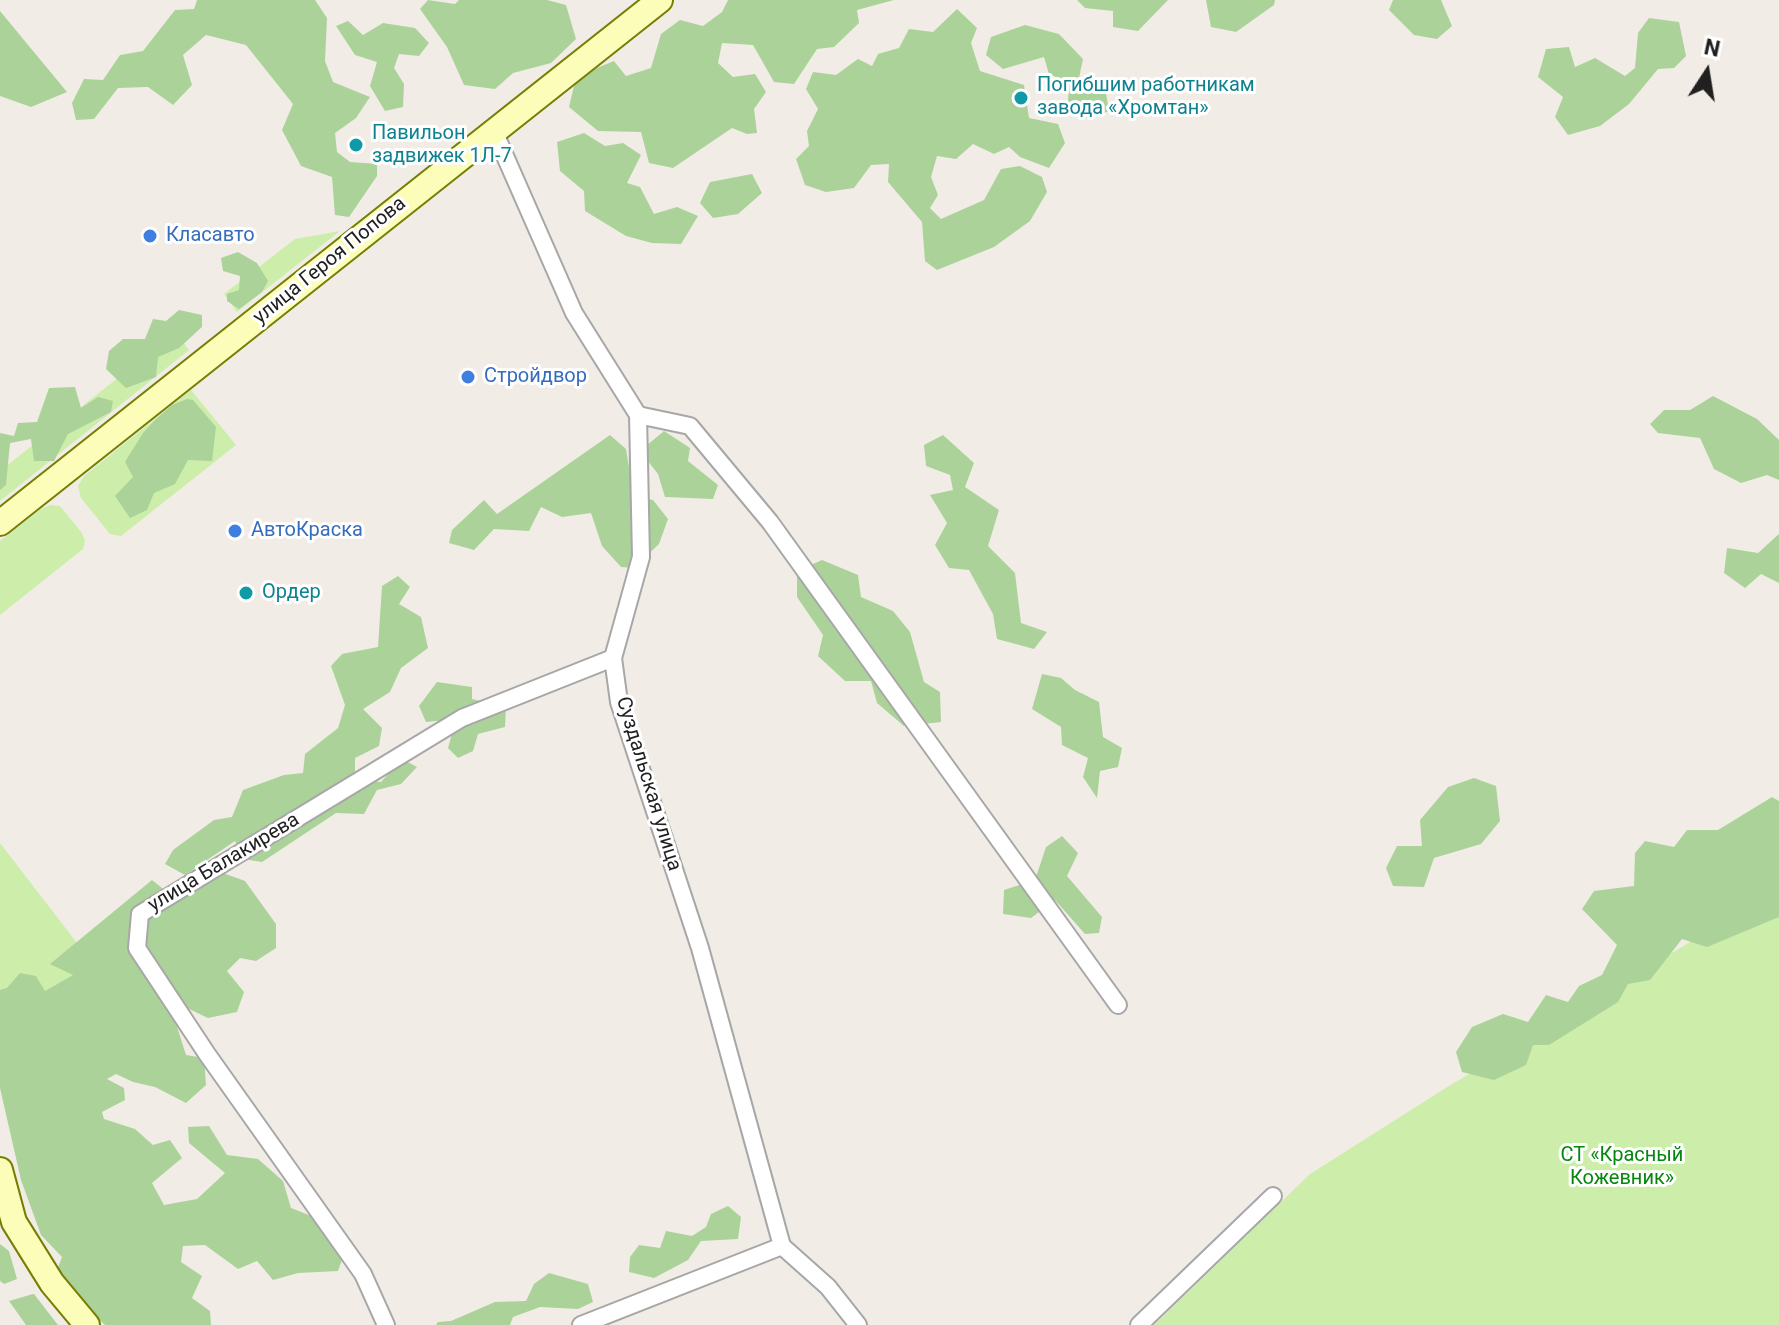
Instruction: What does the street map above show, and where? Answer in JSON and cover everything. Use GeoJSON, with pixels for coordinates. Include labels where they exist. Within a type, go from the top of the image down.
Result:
{"type":"FeatureCollection","features":[{"type":"Feature","properties":{"kind":"street","name":"улица Героя Попова"},"geometry":{"type":"LineString","coordinates":[[0,523],[660,0]]}},
{"type":"Feature","properties":{"kind":"street"},"geometry":{"type":"LineString","coordinates":[[494,131],[574,313],[638,415],[690,426],[770,522],[1118,1005]]}},
{"type":"Feature","properties":{"kind":"street","name":"Суздальская улица"},"geometry":{"type":"LineString","coordinates":[[638,415],[641,557],[613,658],[619,702],[700,948],[782,1246]]}},
{"type":"Feature","properties":{"kind":"street","name":"улица Балакирева"},"geometry":{"type":"LineString","coordinates":[[386,1325],[363,1274],[207,1054],[137,948],[140,914],[462,718],[613,658]]}},
{"type":"Feature","properties":{"kind":"street"},"geometry":{"type":"LineString","coordinates":[[0,1170],[7,1216],[52,1283],[87,1325]]}},
{"type":"Feature","properties":{"kind":"street"},"geometry":{"type":"LineString","coordinates":[[1139,1325],[1273,1196]]}},
{"type":"Feature","properties":{"kind":"street"},"geometry":{"type":"LineString","coordinates":[[581,1325],[782,1246],[828,1287],[858,1325]]}},
{"type":"Feature","properties":{"kind":"green space"},"geometry":{"type":"Polygon","coordinates":[[[197,0],[315,0],[327,18],[325,61],[333,82],[370,97],[356,118],[335,133],[337,152],[350,162],[377,164],[377,176],[349,217],[335,215],[332,177],[301,166],[282,130],[293,104],[246,45],[206,35],[183,55],[192,85],[173,105],[148,87],[118,88],[94,119],[76,120],[72,103],[84,79],[103,80],[120,55],[143,51],[175,10],[194,9],[197,0]]]}},
{"type":"Feature","properties":{"kind":"green space"},"geometry":{"type":"Polygon","coordinates":[[[428,0],[455,4],[459,0],[547,0],[566,5],[576,39],[551,63],[513,73],[495,89],[464,85],[447,47],[420,9],[428,0]]]}},
{"type":"Feature","properties":{"kind":"green space"},"geometry":{"type":"Polygon","coordinates":[[[728,0],[894,0],[857,10],[859,23],[834,47],[817,49],[794,84],[774,82],[753,45],[722,43],[718,63],[733,77],[755,74],[766,92],[754,109],[757,133],[747,134],[732,128],[673,168],[649,163],[641,132],[598,131],[569,107],[574,86],[587,72],[614,61],[626,76],[651,68],[661,34],[680,20],[703,26],[722,12],[728,0]]]}},
{"type":"Feature","properties":{"kind":"green space"},"geometry":{"type":"Polygon","coordinates":[[[1077,0],[1168,0],[1138,31],[1113,27],[1113,11],[1085,8],[1077,0]]]}},
{"type":"Feature","properties":{"kind":"green space"},"geometry":{"type":"Polygon","coordinates":[[[1206,0],[1275,0],[1274,5],[1236,32],[1211,27],[1206,0]]]}},
{"type":"Feature","properties":{"kind":"green space"},"geometry":{"type":"Polygon","coordinates":[[[1393,0],[1441,0],[1452,26],[1437,39],[1414,35],[1389,10],[1393,0]]]}},
{"type":"Feature","properties":{"kind":"green space"},"geometry":{"type":"Polygon","coordinates":[[[957,9],[977,28],[971,43],[980,71],[1024,85],[1029,118],[1058,124],[1065,143],[1049,168],[1020,157],[1009,147],[994,154],[973,144],[956,159],[937,156],[931,177],[938,195],[930,208],[941,219],[984,200],[1001,169],[1020,166],[1042,177],[1047,192],[1030,221],[994,247],[937,270],[925,261],[922,222],[888,182],[889,164],[871,165],[854,188],[826,192],[805,185],[796,159],[809,146],[807,131],[818,109],[806,89],[813,72],[836,75],[858,59],[872,66],[878,54],[899,48],[909,29],[933,32],[957,9]]]}},
{"type":"Feature","properties":{"kind":"green space"},"geometry":{"type":"Polygon","coordinates":[[[0,11],[67,92],[31,107],[0,96],[0,11]]]}},
{"type":"Feature","properties":{"kind":"green space"},"geometry":{"type":"Polygon","coordinates":[[[1649,18],[1679,22],[1686,56],[1674,68],[1658,69],[1629,104],[1600,126],[1568,135],[1555,117],[1563,97],[1538,77],[1546,49],[1569,47],[1575,67],[1595,58],[1625,76],[1635,68],[1638,33],[1649,18]]]}},
{"type":"Feature","properties":{"kind":"green space"},"geometry":{"type":"Polygon","coordinates":[[[348,21],[363,35],[383,23],[415,28],[429,43],[419,56],[399,54],[394,68],[404,84],[403,107],[385,111],[370,86],[377,62],[355,55],[336,26],[348,21]]]}},
{"type":"Feature","properties":{"kind":"green space"},"geometry":{"type":"Polygon","coordinates":[[[1025,25],[1059,34],[1083,59],[1079,78],[1104,82],[1109,111],[1088,119],[1068,102],[1069,83],[1049,74],[1044,57],[1003,69],[986,55],[991,37],[1025,25]]]}},
{"type":"Feature","properties":{"kind":"green space"},"geometry":{"type":"Polygon","coordinates":[[[584,133],[605,146],[623,143],[641,155],[627,183],[640,187],[654,214],[677,207],[698,216],[681,244],[652,243],[626,236],[585,211],[584,191],[560,171],[557,142],[584,133]]]}},
{"type":"Feature","properties":{"kind":"green space"},"geometry":{"type":"Polygon","coordinates":[[[752,174],[762,193],[738,214],[713,218],[700,203],[710,182],[752,174]]]}},
{"type":"Feature","properties":{"kind":"green space"},"geometry":{"type":"Polygon","coordinates":[[[340,231],[237,312],[224,294],[295,239],[340,231]]]}},
{"type":"Feature","properties":{"kind":"green space"},"geometry":{"type":"Polygon","coordinates":[[[238,252],[257,263],[268,281],[262,292],[239,309],[227,301],[227,294],[239,290],[240,276],[223,271],[221,258],[238,252]]]}},
{"type":"Feature","properties":{"kind":"green space"},"geometry":{"type":"Polygon","coordinates":[[[179,310],[202,315],[202,327],[179,348],[158,357],[156,377],[126,388],[106,369],[109,351],[123,339],[145,339],[153,319],[166,321],[179,310]]]}},
{"type":"Feature","properties":{"kind":"green space"},"geometry":{"type":"Polygon","coordinates":[[[176,332],[189,350],[0,501],[0,471],[176,332]]]}},
{"type":"Feature","properties":{"kind":"green space"},"geometry":{"type":"Polygon","coordinates":[[[75,387],[81,408],[98,397],[113,401],[111,412],[68,434],[54,461],[34,461],[31,439],[10,443],[6,485],[0,490],[0,433],[14,436],[18,423],[37,422],[49,388],[75,387]]]}},
{"type":"Feature","properties":{"kind":"green space"},"geometry":{"type":"Polygon","coordinates":[[[191,390],[236,445],[121,536],[110,534],[81,498],[78,486],[84,476],[191,390]]]}},
{"type":"Feature","properties":{"kind":"green space"},"geometry":{"type":"Polygon","coordinates":[[[1713,396],[1757,419],[1779,440],[1779,480],[1767,475],[1741,483],[1714,469],[1700,438],[1658,433],[1650,424],[1664,410],[1690,410],[1713,396]]]}},
{"type":"Feature","properties":{"kind":"green space"},"geometry":{"type":"Polygon","coordinates":[[[193,400],[216,427],[212,461],[188,460],[175,484],[154,493],[147,510],[130,518],[115,496],[133,477],[125,462],[156,419],[172,405],[193,400]]]}},
{"type":"Feature","properties":{"kind":"green space"},"geometry":{"type":"Polygon","coordinates":[[[664,431],[690,448],[688,461],[718,485],[713,499],[665,497],[658,474],[640,451],[664,431]]]}},
{"type":"Feature","properties":{"kind":"green space"},"geometry":{"type":"Polygon","coordinates":[[[610,435],[626,449],[634,497],[653,500],[668,519],[659,544],[634,568],[621,567],[602,546],[591,513],[562,517],[541,507],[529,531],[494,529],[474,550],[449,543],[452,530],[484,500],[497,514],[610,435]]]}},
{"type":"Feature","properties":{"kind":"green space"},"geometry":{"type":"Polygon","coordinates":[[[943,435],[974,463],[965,487],[999,510],[988,546],[1015,573],[1021,623],[1047,632],[1034,649],[997,639],[993,614],[969,570],[949,568],[935,545],[947,523],[930,495],[953,490],[950,475],[926,466],[924,445],[943,435]]]}},
{"type":"Feature","properties":{"kind":"green space"},"geometry":{"type":"Polygon","coordinates":[[[60,506],[82,533],[85,541],[83,549],[0,615],[0,541],[41,509],[60,506]]]}},
{"type":"Feature","properties":{"kind":"green space"},"geometry":{"type":"Polygon","coordinates":[[[1779,534],[1779,583],[1761,574],[1745,588],[1724,573],[1727,548],[1758,553],[1779,534]]]}},
{"type":"Feature","properties":{"kind":"green space"},"geometry":{"type":"Polygon","coordinates":[[[822,560],[858,575],[861,597],[893,611],[910,632],[924,682],[940,692],[941,722],[904,726],[877,703],[871,681],[845,681],[818,656],[823,635],[797,597],[797,571],[822,560]]]}},
{"type":"Feature","properties":{"kind":"green space"},"geometry":{"type":"Polygon","coordinates":[[[398,576],[410,587],[399,604],[421,617],[428,648],[401,668],[390,692],[363,709],[382,728],[379,746],[355,758],[355,779],[381,782],[402,759],[417,767],[401,784],[377,790],[364,814],[336,813],[262,862],[243,859],[235,841],[185,875],[165,864],[173,850],[214,820],[232,817],[243,790],[284,775],[303,773],[305,754],[338,728],[345,705],[331,666],[342,654],[378,647],[382,586],[398,576]]]}},
{"type":"Feature","properties":{"kind":"green space"},"geometry":{"type":"Polygon","coordinates":[[[1042,674],[1061,678],[1075,690],[1099,702],[1103,737],[1122,748],[1118,767],[1100,771],[1097,798],[1083,777],[1088,758],[1062,745],[1061,727],[1032,709],[1042,674]]]}},
{"type":"Feature","properties":{"kind":"green space"},"geometry":{"type":"Polygon","coordinates":[[[437,682],[472,687],[472,699],[506,707],[505,727],[478,734],[473,751],[458,758],[448,748],[456,719],[426,722],[419,706],[437,682]]]}},
{"type":"Feature","properties":{"kind":"green space"},"geometry":{"type":"Polygon","coordinates":[[[1474,778],[1496,786],[1500,821],[1481,844],[1434,858],[1424,887],[1393,886],[1386,868],[1397,846],[1422,846],[1420,820],[1448,787],[1474,778]]]}},
{"type":"Feature","properties":{"kind":"green space"},"geometry":{"type":"Polygon","coordinates":[[[1772,797],[1779,801],[1779,917],[1707,947],[1682,939],[1650,980],[1628,984],[1618,1002],[1549,1045],[1533,1045],[1526,1065],[1494,1080],[1462,1072],[1456,1052],[1472,1027],[1503,1014],[1528,1022],[1546,995],[1568,1002],[1579,986],[1602,975],[1617,945],[1582,909],[1594,891],[1634,886],[1635,853],[1645,841],[1674,847],[1687,830],[1718,830],[1772,797]]]}},
{"type":"Feature","properties":{"kind":"green space"},"geometry":{"type":"Polygon","coordinates":[[[1062,836],[1078,853],[1067,876],[1102,917],[1099,933],[1085,934],[1055,900],[1031,918],[1003,914],[1004,890],[1035,880],[1046,847],[1062,836]]]}},
{"type":"Feature","properties":{"kind":"green space"},"geometry":{"type":"Polygon","coordinates":[[[0,843],[77,943],[51,964],[74,975],[45,991],[0,990],[0,843]]]}},
{"type":"Feature","properties":{"kind":"green space"},"geometry":{"type":"Polygon","coordinates":[[[223,873],[245,881],[276,924],[276,948],[256,961],[240,958],[227,971],[244,992],[237,1012],[208,1018],[185,1007],[174,1017],[186,1055],[204,1058],[206,1085],[186,1103],[155,1087],[116,1074],[107,1079],[124,1088],[125,1100],[102,1112],[104,1119],[135,1129],[153,1145],[170,1140],[182,1158],[152,1183],[164,1205],[197,1199],[225,1173],[189,1143],[188,1127],[209,1126],[227,1155],[258,1159],[283,1181],[291,1208],[324,1221],[344,1254],[338,1271],[298,1273],[273,1280],[257,1261],[238,1269],[205,1245],[183,1246],[181,1262],[202,1276],[192,1298],[210,1311],[211,1325],[105,1325],[75,1297],[56,1273],[62,1257],[41,1235],[21,1180],[0,1088],[0,990],[7,988],[20,973],[36,976],[45,991],[73,975],[50,964],[152,880],[177,900],[223,873]]]}},
{"type":"Feature","properties":{"kind":"green space","name":"СТ «Красный Кожевник»"},"geometry":{"type":"Polygon","coordinates":[[[1779,889],[1779,1325],[1154,1325],[1310,1174],[1444,1089],[1779,889]]]}},
{"type":"Feature","properties":{"kind":"green space"},"geometry":{"type":"Polygon","coordinates":[[[728,1206],[741,1217],[738,1239],[701,1241],[688,1260],[654,1278],[629,1272],[630,1257],[639,1245],[660,1248],[666,1231],[692,1236],[706,1227],[711,1214],[728,1206]]]}},
{"type":"Feature","properties":{"kind":"green space"},"geometry":{"type":"Polygon","coordinates":[[[0,1244],[9,1251],[17,1279],[4,1284],[0,1281],[0,1244]]]}},
{"type":"Feature","properties":{"kind":"green space"},"geometry":{"type":"Polygon","coordinates":[[[549,1273],[588,1284],[593,1302],[578,1309],[540,1307],[513,1317],[510,1325],[436,1325],[495,1302],[526,1301],[534,1284],[549,1273]]]}},
{"type":"Feature","properties":{"kind":"green space"},"geometry":{"type":"Polygon","coordinates":[[[34,1294],[58,1325],[26,1325],[9,1301],[34,1294]]]}},
{"type":"Feature","properties":{"kind":"place","name":"Погибшим работникам завода «Хромтан»"},"geometry":{"type":"Point","coordinates":[1021,98]}},
{"type":"Feature","properties":{"kind":"place","name":"Павильон задвижек 1Л-7"},"geometry":{"type":"Point","coordinates":[356,145]}},
{"type":"Feature","properties":{"kind":"place","name":"Класавто"},"geometry":{"type":"Point","coordinates":[150,236]}},
{"type":"Feature","properties":{"kind":"place","name":"Стройдвор"},"geometry":{"type":"Point","coordinates":[468,377]}},
{"type":"Feature","properties":{"kind":"place","name":"АвтоКраска"},"geometry":{"type":"Point","coordinates":[235,531]}},
{"type":"Feature","properties":{"kind":"place","name":"Ордер"},"geometry":{"type":"Point","coordinates":[246,593]}}]}
